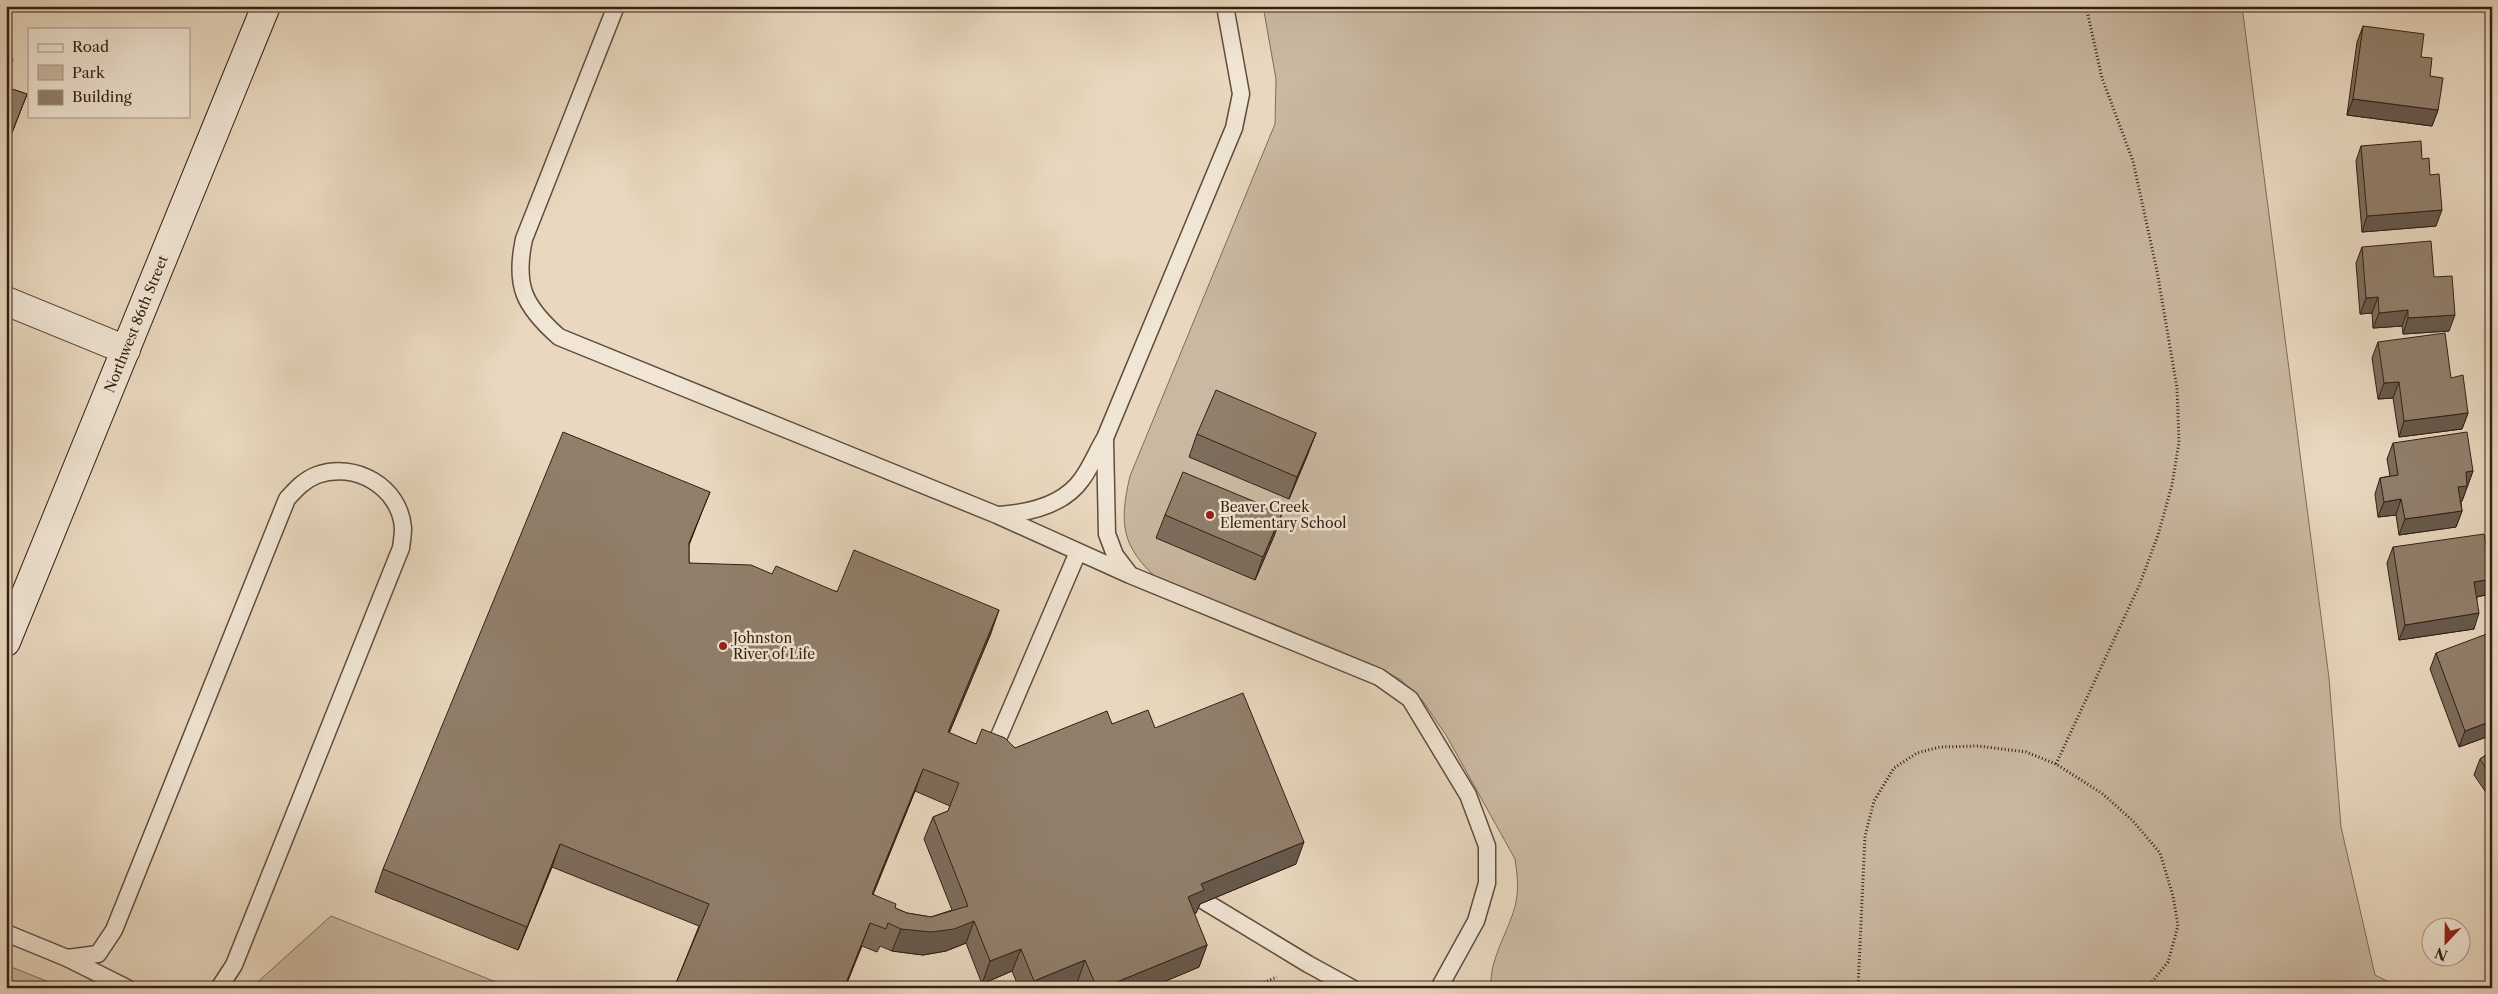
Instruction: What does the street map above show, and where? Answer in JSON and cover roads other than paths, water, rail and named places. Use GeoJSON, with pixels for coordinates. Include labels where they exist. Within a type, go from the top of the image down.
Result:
{"type":"FeatureCollection","features":[{"type":"Feature","properties":{"kind":"main road","name":"Northwest 86th Street"},"geometry":{"type":"LineString","coordinates":[[6,642],[266,6]]}},
{"type":"Feature","properties":{"kind":"main road"},"geometry":{"type":"LineString","coordinates":[[6,301],[126,350]]}},
{"type":"Feature","properties":{"kind":"lane"},"geometry":{"type":"LineString","coordinates":[[616,6],[524,239],[519,263],[522,289],[538,318],[559,337],[997,515],[1130,576],[1379,677],[1410,699],[1468,795],[1487,846],[1487,883],[1476,921],[1439,988]]}},
{"type":"Feature","properties":{"kind":"lane"},"geometry":{"type":"LineString","coordinates":[[997,515],[1028,512],[1044,507],[1063,496],[1082,480],[1105,438],[1234,128],[1241,94],[1226,6]]}},
{"type":"Feature","properties":{"kind":"lane"},"geometry":{"type":"LineString","coordinates":[[1105,438],[1107,534],[1115,555],[1130,576]]}},
{"type":"Feature","properties":{"kind":"lane"},"geometry":{"type":"LineString","coordinates":[[68,958],[98,954],[114,930],[287,499],[300,484],[317,475],[336,471],[355,472],[373,480],[388,492],[398,509],[403,528],[401,548],[234,965],[219,988]]}},
{"type":"Feature","properties":{"kind":"lane"},"geometry":{"type":"LineString","coordinates":[[991,755],[1078,552]]}},
{"type":"Feature","properties":{"kind":"lane"},"geometry":{"type":"LineString","coordinates":[[1204,902],[1352,988]]}},
{"type":"Feature","properties":{"kind":"lane"},"geometry":{"type":"LineString","coordinates":[[6,933],[68,958],[127,988]]}},
{"type":"Feature","properties":{"kind":"place","name":"Beaver Creek Elementary School"},"geometry":{"type":"Point","coordinates":[1210,515]}},
{"type":"Feature","properties":{"kind":"place","name":"Johnston River of Life"},"geometry":{"type":"Point","coordinates":[723,646]}}]}
